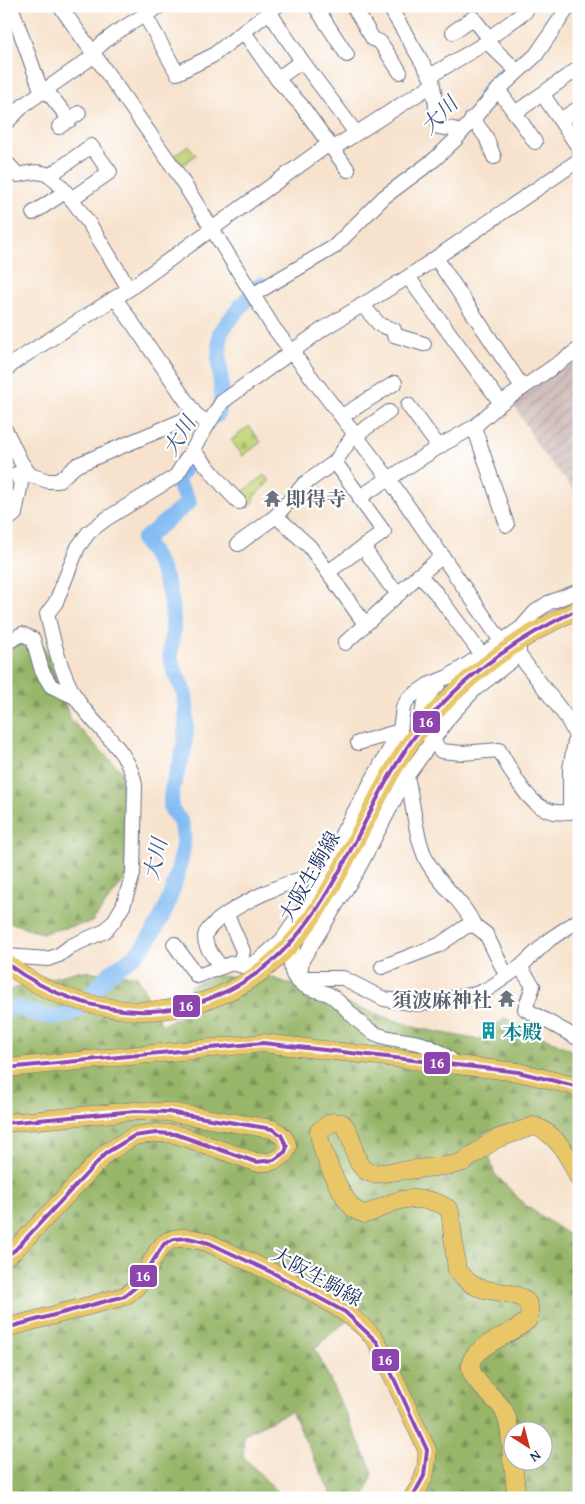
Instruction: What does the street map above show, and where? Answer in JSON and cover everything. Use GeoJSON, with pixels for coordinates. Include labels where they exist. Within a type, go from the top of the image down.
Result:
{"type":"FeatureCollection","features":[{"type":"Feature","properties":{"kind":"main road","name":"大阪生駒線"},"geometry":{"type":"LineString","coordinates":[[7,961],[28,980],[56,993],[85,1004],[114,1010],[151,1012],[171,1010],[190,1006],[222,995],[267,967],[294,942],[321,904],[340,871],[395,763],[418,732],[458,689],[487,665],[524,639],[579,610]]}},
{"type":"Feature","properties":{"kind":"main road"},"geometry":{"type":"LineString","coordinates":[[6,1068],[263,1043],[456,1063],[518,1072],[579,1088]]}},
{"type":"Feature","properties":{"kind":"main road"},"geometry":{"type":"LineString","coordinates":[[8,1255],[106,1153],[134,1136],[156,1133],[175,1134],[256,1162],[266,1163],[274,1162],[282,1157],[286,1150],[286,1141],[272,1129],[168,1112],[135,1111],[9,1123]]}},
{"type":"Feature","properties":{"kind":"main road"},"geometry":{"type":"LineString","coordinates":[[506,1422],[504,1411],[475,1380],[472,1362],[479,1352],[528,1320],[531,1308],[529,1303],[516,1295],[487,1291],[474,1286],[457,1271],[452,1219],[450,1211],[445,1205],[439,1202],[402,1200],[365,1214],[355,1210],[342,1191],[319,1142],[319,1131],[332,1122],[342,1124],[351,1134],[359,1165],[364,1171],[373,1174],[452,1165],[462,1162],[496,1139],[534,1126],[550,1134],[567,1155],[579,1180]]}},
{"type":"Feature","properties":{"kind":"main road","name":"大阪生駒線"},"geometry":{"type":"LineString","coordinates":[[6,1328],[125,1296],[140,1284],[160,1247],[167,1242],[180,1238],[209,1243],[338,1308],[368,1329],[377,1342],[428,1450],[428,1464],[422,1485],[412,1498]]}},
{"type":"Feature","properties":{"kind":"main road"},"geometry":{"type":"LineString","coordinates":[[513,1472],[515,1498]]}},
{"type":"Feature","properties":{"kind":"street"},"geometry":{"type":"LineString","coordinates":[[11,6],[44,92],[69,120]]}},
{"type":"Feature","properties":{"kind":"street"},"geometry":{"type":"LineString","coordinates":[[60,6],[176,171],[291,351],[389,479],[501,640]]}},
{"type":"Feature","properties":{"kind":"street"},"geometry":{"type":"LineString","coordinates":[[6,123],[25,104],[88,60],[92,52],[160,6]]}},
{"type":"Feature","properties":{"kind":"street"},"geometry":{"type":"LineString","coordinates":[[315,6],[348,55]]}},
{"type":"Feature","properties":{"kind":"street"},"geometry":{"type":"LineString","coordinates":[[353,6],[374,39],[380,42],[400,72]]}},
{"type":"Feature","properties":{"kind":"street"},"geometry":{"type":"LineString","coordinates":[[389,6],[431,80],[440,127],[453,129],[460,133]]}},
{"type":"Feature","properties":{"kind":"street"},"geometry":{"type":"LineString","coordinates":[[6,370],[16,361],[129,289],[212,227],[331,146],[356,133],[488,40],[525,12],[528,6]]}},
{"type":"Feature","properties":{"kind":"street"},"geometry":{"type":"LineString","coordinates":[[252,292],[334,247],[384,197],[435,159],[498,90],[536,56],[569,6]]}},
{"type":"Feature","properties":{"kind":"street"},"geometry":{"type":"LineString","coordinates":[[145,16],[177,73],[212,56],[273,10],[302,61],[356,133]]}},
{"type":"Feature","properties":{"kind":"street"},"geometry":{"type":"LineString","coordinates":[[454,32],[473,18],[488,40],[517,71]]}},
{"type":"Feature","properties":{"kind":"street"},"geometry":{"type":"LineString","coordinates":[[244,32],[277,79],[301,105],[348,170]]}},
{"type":"Feature","properties":{"kind":"street"},"geometry":{"type":"LineString","coordinates":[[277,79],[302,61]]}},
{"type":"Feature","properties":{"kind":"street"},"geometry":{"type":"LineString","coordinates":[[515,113],[579,68]]}},
{"type":"Feature","properties":{"kind":"street"},"geometry":{"type":"LineString","coordinates":[[498,90],[535,142]]}},
{"type":"Feature","properties":{"kind":"street"},"geometry":{"type":"LineString","coordinates":[[543,95],[579,148]]}},
{"type":"Feature","properties":{"kind":"street"},"geometry":{"type":"LineString","coordinates":[[560,120],[579,108]]}},
{"type":"Feature","properties":{"kind":"street"},"geometry":{"type":"LineString","coordinates":[[472,118],[486,137],[494,157]]}},
{"type":"Feature","properties":{"kind":"street"},"geometry":{"type":"LineString","coordinates":[[34,212],[68,196],[110,172],[91,146],[49,176]]}},
{"type":"Feature","properties":{"kind":"street"},"geometry":{"type":"LineString","coordinates":[[16,475],[30,475],[48,481],[58,480],[77,465],[201,419],[291,351],[408,277],[579,160]]}},
{"type":"Feature","properties":{"kind":"street"},"geometry":{"type":"LineString","coordinates":[[6,162],[18,175],[38,172],[49,176],[68,196],[129,289]]}},
{"type":"Feature","properties":{"kind":"street"},"geometry":{"type":"LineString","coordinates":[[436,258],[524,388]]}},
{"type":"Feature","properties":{"kind":"street"},"geometry":{"type":"LineString","coordinates":[[408,277],[502,403]]}},
{"type":"Feature","properties":{"kind":"street"},"geometry":{"type":"LineString","coordinates":[[115,298],[201,419]]}},
{"type":"Feature","properties":{"kind":"street"},"geometry":{"type":"LineString","coordinates":[[362,305],[380,325],[394,330],[394,335],[424,344]]}},
{"type":"Feature","properties":{"kind":"street"},"geometry":{"type":"LineString","coordinates":[[361,498],[439,447],[474,427],[502,403],[579,349]]}},
{"type":"Feature","properties":{"kind":"street"},"geometry":{"type":"LineString","coordinates":[[342,416],[395,383]]}},
{"type":"Feature","properties":{"kind":"street"},"geometry":{"type":"LineString","coordinates":[[408,405],[439,447]]}},
{"type":"Feature","properties":{"kind":"street"},"geometry":{"type":"LineString","coordinates":[[238,544],[276,516],[304,484],[335,462],[356,434],[389,412]]}},
{"type":"Feature","properties":{"kind":"street"},"geometry":{"type":"LineString","coordinates":[[7,961],[48,959],[71,946],[105,931],[123,906],[129,891],[134,857],[135,785],[133,772],[127,759],[76,698],[62,670],[47,614],[56,602],[78,547],[90,532],[106,519],[176,476],[192,450],[201,419]]}},
{"type":"Feature","properties":{"kind":"street"},"geometry":{"type":"LineString","coordinates":[[474,427],[508,525]]}},
{"type":"Feature","properties":{"kind":"street"},"geometry":{"type":"LineString","coordinates":[[6,431],[16,475],[21,483],[15,514],[6,521]]}},
{"type":"Feature","properties":{"kind":"street"},"geometry":{"type":"LineString","coordinates":[[192,450],[210,466],[227,491],[239,502]]}},
{"type":"Feature","properties":{"kind":"street"},"geometry":{"type":"LineString","coordinates":[[328,572],[384,532],[335,462]]}},
{"type":"Feature","properties":{"kind":"street"},"geometry":{"type":"LineString","coordinates":[[276,516],[310,547],[365,624]]}},
{"type":"Feature","properties":{"kind":"street"},"geometry":{"type":"LineString","coordinates":[[363,547],[388,584],[400,593]]}},
{"type":"Feature","properties":{"kind":"street"},"geometry":{"type":"LineString","coordinates":[[345,642],[419,575],[443,556]]}},
{"type":"Feature","properties":{"kind":"street"},"geometry":{"type":"LineString","coordinates":[[419,575],[436,593],[482,654]]}},
{"type":"Feature","properties":{"kind":"street"},"geometry":{"type":"LineString","coordinates":[[579,591],[548,603],[535,612],[524,639],[430,738],[347,878],[302,960],[304,973],[343,978],[384,999],[418,1004],[476,994],[488,989],[520,967],[550,939],[579,920]]}},
{"type":"Feature","properties":{"kind":"street"},"geometry":{"type":"LineString","coordinates":[[6,643],[22,634],[33,639],[42,671],[51,686],[76,698]]}},
{"type":"Feature","properties":{"kind":"street"},"geometry":{"type":"LineString","coordinates":[[422,713],[423,703],[431,691],[448,677],[501,640],[524,639]]}},
{"type":"Feature","properties":{"kind":"street"},"geometry":{"type":"LineString","coordinates":[[430,738],[441,751],[462,753],[500,750],[518,782],[544,811],[554,814],[575,810],[570,769],[576,736],[573,715],[524,639]]}},
{"type":"Feature","properties":{"kind":"street"},"geometry":{"type":"LineString","coordinates":[[174,944],[197,976],[233,963],[246,967],[252,965],[282,940],[326,875],[342,832],[400,731],[403,707],[409,698],[428,685],[448,677]]}},
{"type":"Feature","properties":{"kind":"street"},"geometry":{"type":"LineString","coordinates":[[385,758],[364,740],[400,731]]}},
{"type":"Feature","properties":{"kind":"street"},"geometry":{"type":"LineString","coordinates":[[407,776],[419,838],[426,859],[468,910],[474,925],[486,934],[506,975]]}},
{"type":"Feature","properties":{"kind":"street"},"geometry":{"type":"LineString","coordinates":[[221,967],[205,943],[206,934],[227,915],[253,897],[326,875]]}},
{"type":"Feature","properties":{"kind":"street"},"geometry":{"type":"LineString","coordinates":[[227,915],[243,951],[240,964]]}},
{"type":"Feature","properties":{"kind":"street"},"geometry":{"type":"LineString","coordinates":[[382,967],[439,945],[465,927],[474,925]]}},
{"type":"Feature","properties":{"kind":"street"},"geometry":{"type":"LineString","coordinates":[[294,942],[289,967],[294,978],[303,986],[330,994],[353,1018],[373,1032],[394,1041],[420,1044],[435,1049],[456,1063]]}},
{"type":"Feature","properties":{"kind":"street"},"geometry":{"type":"LineString","coordinates":[[520,967],[533,986],[525,1009],[579,1039]]}},
{"type":"Feature","properties":{"kind":"shaded area"},"geometry":{"type":"Polygon","coordinates":[[[579,355],[579,496],[540,450],[511,399],[579,355]]]}},
{"type":"Feature","properties":{"kind":"green space"},"geometry":{"type":"Polygon","coordinates":[[[188,145],[196,155],[181,166],[173,156],[188,145]]]}},
{"type":"Feature","properties":{"kind":"green space"},"geometry":{"type":"Polygon","coordinates":[[[249,426],[261,442],[243,456],[231,440],[249,426]]]}},
{"type":"Feature","properties":{"kind":"green space"},"geometry":{"type":"Polygon","coordinates":[[[264,475],[270,481],[253,498],[255,501],[249,507],[239,495],[264,475]]]}},
{"type":"Feature","properties":{"kind":"green space"},"geometry":{"type":"Polygon","coordinates":[[[6,632],[44,646],[71,720],[121,771],[127,876],[92,922],[42,933],[6,921],[6,632]]]}},
{"type":"Feature","properties":{"kind":"green space"},"geometry":{"type":"Polygon","coordinates":[[[79,971],[137,976],[162,1025],[190,1012],[190,986],[214,976],[273,978],[417,1028],[479,1040],[505,1018],[579,1054],[579,1164],[544,1119],[483,1133],[494,1173],[525,1205],[579,1242],[579,1498],[417,1498],[432,1457],[387,1350],[370,1321],[357,1312],[315,1348],[373,1472],[366,1493],[358,1497],[349,1498],[332,1495],[291,1411],[244,1434],[243,1456],[283,1498],[6,1498],[6,992],[19,986],[79,971]]]}},
{"type":"Feature","properties":{"kind":"waterway","name":"大川"},"geometry":{"type":"LineString","coordinates":[[485,96],[500,78],[523,60]]}},
{"type":"Feature","properties":{"kind":"waterway","name":"大川"},"geometry":{"type":"LineString","coordinates":[[217,415],[222,397],[219,361],[220,332],[254,290],[262,285]]}},
{"type":"Feature","properties":{"kind":"waterway","name":"大川"},"geometry":{"type":"LineString","coordinates":[[6,1007],[55,1017],[69,1014],[76,1010],[88,1000],[108,975],[135,955],[146,943],[164,912],[173,889],[180,862],[183,839],[181,823],[172,809],[171,794],[184,747],[186,705],[184,692],[171,661],[172,603],[162,570],[143,540],[189,502],[176,481],[186,466]]}},
{"type":"Feature","properties":{"kind":"transit line","name":"16"},"geometry":{"type":"LineString","coordinates":[[6,963],[38,984],[56,992],[92,1005],[111,1009],[131,1011],[171,1009],[211,998],[231,989],[265,967],[294,939],[318,908],[396,765],[434,712],[471,677],[512,646],[579,609]]}},
{"type":"Feature","properties":{"kind":"transit line","name":"16"},"geometry":{"type":"LineString","coordinates":[[6,1068],[263,1043],[518,1072],[579,1087]]}},
{"type":"Feature","properties":{"kind":"transit line","name":"16"},"geometry":{"type":"LineString","coordinates":[[6,1123],[135,1111],[168,1112],[272,1129],[281,1135],[287,1147],[285,1152],[274,1160],[256,1162],[175,1134],[156,1133],[134,1136],[106,1153],[15,1250],[6,1256]]}},
{"type":"Feature","properties":{"kind":"transit line","name":"16"},"geometry":{"type":"LineString","coordinates":[[6,1328],[125,1296],[137,1286],[164,1244],[174,1239],[188,1238],[209,1243],[275,1274],[345,1312],[377,1342],[427,1450],[424,1476],[412,1498]]}},
{"type":"Feature","properties":{"kind":"place","name":"即得寺"},"geometry":{"type":"Point","coordinates":[272,498]}},
{"type":"Feature","properties":{"kind":"place","name":"須波麻神社"},"geometry":{"type":"Point","coordinates":[506,999]}},
{"type":"Feature","properties":{"kind":"place","name":"本殿"},"geometry":{"type":"Point","coordinates":[488,1031]}}]}
